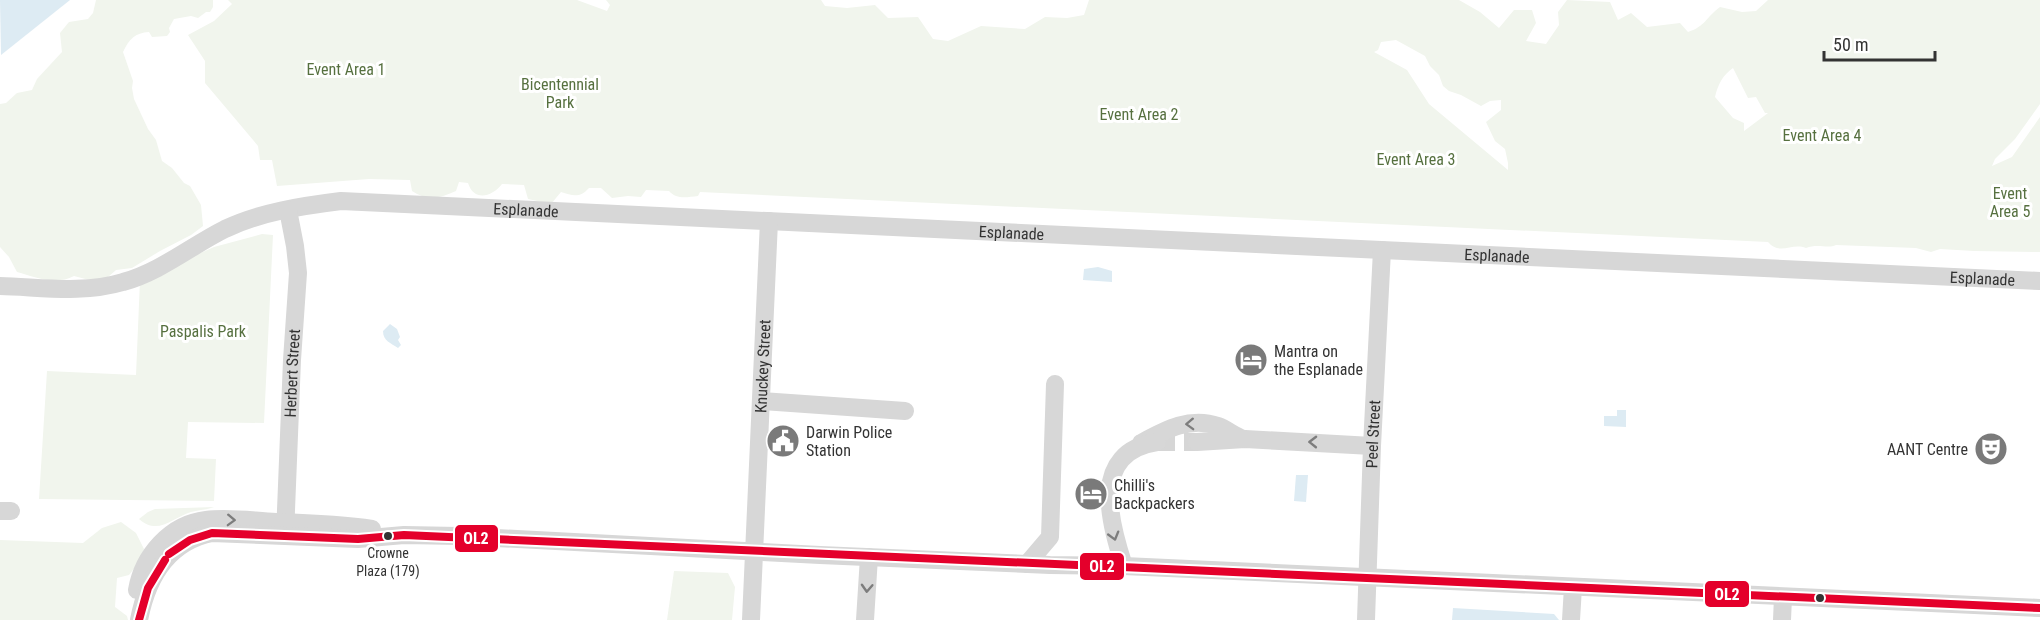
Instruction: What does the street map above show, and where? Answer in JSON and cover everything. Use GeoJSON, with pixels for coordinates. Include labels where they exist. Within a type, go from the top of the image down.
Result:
{"type":"FeatureCollection","features":[{"type":"Feature","properties":{"kind":"street","name":"Esplanade"},"geometry":{"type":"LineString","coordinates":[[0,285],[70,289],[116,284],[150,272],[234,225],[257,217],[340,201],[2040,281]]}},
{"type":"Feature","properties":{"kind":"street","name":"Herbert Street"},"geometry":{"type":"LineString","coordinates":[[285,529],[298,273],[288,210]]}},
{"type":"Feature","properties":{"kind":"street","name":"Knuckey Street"},"geometry":{"type":"LineString","coordinates":[[751,620],[769,221]]}},
{"type":"Feature","properties":{"kind":"street","name":"Peel Street"},"geometry":{"type":"LineString","coordinates":[[1366,620],[1382,250]]}},
{"type":"Feature","properties":{"kind":"street"},"geometry":{"type":"LineString","coordinates":[[1027,564],[1050,537],[1055,384]]}},
{"type":"Feature","properties":{"kind":"street"},"geometry":{"type":"LineString","coordinates":[[761,401],[904,411]]}},
{"type":"Feature","properties":{"kind":"street"},"geometry":{"type":"LineString","coordinates":[[1124,566],[1109,512],[1111,481],[1119,461],[1134,448],[1168,428],[1190,423],[1216,425],[1245,439]]}},
{"type":"Feature","properties":{"kind":"street"},"geometry":{"type":"LineString","coordinates":[[1197,442],[1245,439],[1372,446]]}},
{"type":"Feature","properties":{"kind":"street"},"geometry":{"type":"LineString","coordinates":[[1134,448],[1157,442]]}},
{"type":"Feature","properties":{"kind":"street"},"geometry":{"type":"LineString","coordinates":[[138,620],[150,582],[164,550],[212,533],[343,525],[404,535],[1783,597],[2012,613],[2040,608]]}},
{"type":"Feature","properties":{"kind":"street"},"geometry":{"type":"LineString","coordinates":[[866,620],[869,557]]}},
{"type":"Feature","properties":{"kind":"street"},"geometry":{"type":"LineString","coordinates":[[1571,620],[1572,587]]}},
{"type":"Feature","properties":{"kind":"street"},"geometry":{"type":"LineString","coordinates":[[1782,620],[1783,597]]}},
{"type":"Feature","properties":{"kind":"green space"},"geometry":{"type":"Polygon","coordinates":[[[96,0],[213,0],[210,12],[198,18],[191,16],[174,19],[167,36],[152,37],[149,32],[136,35],[123,52],[133,81],[134,99],[148,129],[156,140],[162,161],[190,186],[201,205],[203,226],[132,268],[116,270],[108,277],[93,281],[74,276],[60,280],[46,280],[17,272],[9,257],[0,247],[0,104],[6,103],[17,93],[32,90],[37,79],[62,52],[60,33],[69,22],[88,19],[93,13],[96,0]]]}},
{"type":"Feature","properties":{"kind":"green space","name":"Bicentennial Park"},"geometry":{"type":"Polygon","coordinates":[[[228,0],[577,0],[607,11],[610,5],[606,0],[821,0],[825,6],[847,8],[875,5],[888,18],[918,17],[933,39],[948,41],[981,26],[1025,29],[1045,17],[1067,18],[1084,15],[1089,0],[1459,0],[1480,12],[1499,28],[1514,10],[1532,10],[1536,23],[1526,41],[1546,44],[1559,25],[1558,12],[1567,0],[1610,2],[1618,20],[1631,13],[1647,27],[1680,23],[1688,32],[1702,24],[1720,7],[1742,12],[1756,11],[1768,0],[2040,0],[2040,104],[2015,139],[1995,159],[1992,166],[2012,157],[2040,117],[2040,252],[1940,249],[1931,252],[1916,248],[1836,245],[1777,248],[1768,242],[700,192],[698,196],[682,197],[675,196],[669,191],[646,190],[641,197],[612,198],[601,188],[589,188],[576,195],[561,192],[551,204],[528,199],[524,185],[502,184],[493,192],[479,195],[474,193],[468,183],[459,182],[456,191],[439,197],[429,197],[412,191],[410,180],[369,179],[277,186],[272,160],[260,160],[258,146],[205,83],[205,61],[188,35],[214,21],[232,4],[228,0]],[[1396,40],[1381,42],[1378,50],[1374,52],[1407,70],[1429,104],[1508,170],[1505,149],[1495,141],[1486,122],[1501,110],[1501,100],[1490,101],[1481,106],[1449,91],[1443,86],[1439,75],[1430,66],[1425,56],[1396,40]],[[1733,68],[1721,80],[1715,97],[1733,118],[1744,123],[1744,131],[1768,113],[1765,113],[1756,97],[1748,98],[1733,68]]]}},
{"type":"Feature","properties":{"kind":"green space","name":"Paspalis Park"},"geometry":{"type":"Polygon","coordinates":[[[262,234],[273,235],[264,423],[188,422],[186,458],[216,459],[214,501],[39,499],[47,371],[136,375],[140,280],[214,247],[262,234]]]}},
{"type":"Feature","properties":{"kind":"green space"},"geometry":{"type":"Polygon","coordinates":[[[214,507],[191,512],[159,526],[146,524],[139,519],[155,509],[214,507]]]}},
{"type":"Feature","properties":{"kind":"green space"},"geometry":{"type":"Polygon","coordinates":[[[121,522],[136,533],[144,549],[140,561],[129,575],[117,578],[115,607],[127,616],[128,620],[0,620],[0,540],[83,543],[102,528],[121,522]]]}},
{"type":"Feature","properties":{"kind":"green space"},"geometry":{"type":"Polygon","coordinates":[[[674,571],[728,573],[735,587],[732,620],[667,620],[674,571]]]}},
{"type":"Feature","properties":{"kind":"shaded area"},"geometry":{"type":"Polygon","coordinates":[[[0,0],[70,0],[1,55],[0,0]]]}},
{"type":"Feature","properties":{"kind":"shaded area"},"geometry":{"type":"Polygon","coordinates":[[[1098,267],[1112,271],[1112,282],[1083,280],[1084,269],[1098,267]]]}},
{"type":"Feature","properties":{"kind":"shaded area"},"geometry":{"type":"Polygon","coordinates":[[[390,324],[397,329],[400,337],[398,340],[401,345],[398,348],[383,334],[390,324]]]}},
{"type":"Feature","properties":{"kind":"shaded area"},"geometry":{"type":"Polygon","coordinates":[[[1617,410],[1626,410],[1626,427],[1604,426],[1604,416],[1617,416],[1617,410]]]}},
{"type":"Feature","properties":{"kind":"shaded area"},"geometry":{"type":"Polygon","coordinates":[[[1296,475],[1308,475],[1306,502],[1294,501],[1296,475]]]}},
{"type":"Feature","properties":{"kind":"shaded area"},"geometry":{"type":"Polygon","coordinates":[[[1453,608],[1554,614],[1559,620],[1452,620],[1453,608]]]}},
{"type":"Feature","properties":{"kind":"tunnel"},"geometry":{"type":"LineString","coordinates":[[1157,442],[1197,442]]}},
{"type":"Feature","properties":{"kind":"transit line","name":"OL2"},"geometry":{"type":"LineString","coordinates":[[169,554],[190,540],[212,533],[358,539],[404,535],[2040,608]]}},
{"type":"Feature","properties":{"kind":"transit line","name":"OL2"},"geometry":{"type":"LineString","coordinates":[[139,620],[148,588],[165,560]]}},
{"type":"Feature","properties":{"kind":"place","name":"Mantra on the Esplanade"},"geometry":{"type":"Point","coordinates":[1251,360]}},
{"type":"Feature","properties":{"kind":"place","name":"Darwin Police Station"},"geometry":{"type":"Point","coordinates":[783,441]}},
{"type":"Feature","properties":{"kind":"place","name":"AANT Centre"},"geometry":{"type":"Point","coordinates":[1991,449]}},
{"type":"Feature","properties":{"kind":"place","name":"Chilli's Backpackers"},"geometry":{"type":"Point","coordinates":[1091,494]}},
{"type":"Feature","properties":{"kind":"place","name":"Crowne Plaza (179)"},"geometry":{"type":"Point","coordinates":[388,536]}},
{"type":"Feature","properties":{"kind":"park label","name":"Event Area 1"},"geometry":{"type":"Point","coordinates":[346,69]}},
{"type":"Feature","properties":{"kind":"park label","name":"Event Area 2"},"geometry":{"type":"Point","coordinates":[1139,114]}},
{"type":"Feature","properties":{"kind":"park label","name":"Event Area 4"},"geometry":{"type":"Point","coordinates":[1822,135]}},
{"type":"Feature","properties":{"kind":"park label","name":"Event Area 3"},"geometry":{"type":"Point","coordinates":[1416,159]}},
{"type":"Feature","properties":{"kind":"park label","name":"Event Area 5"},"geometry":{"type":"Point","coordinates":[2010,202]}}]}
